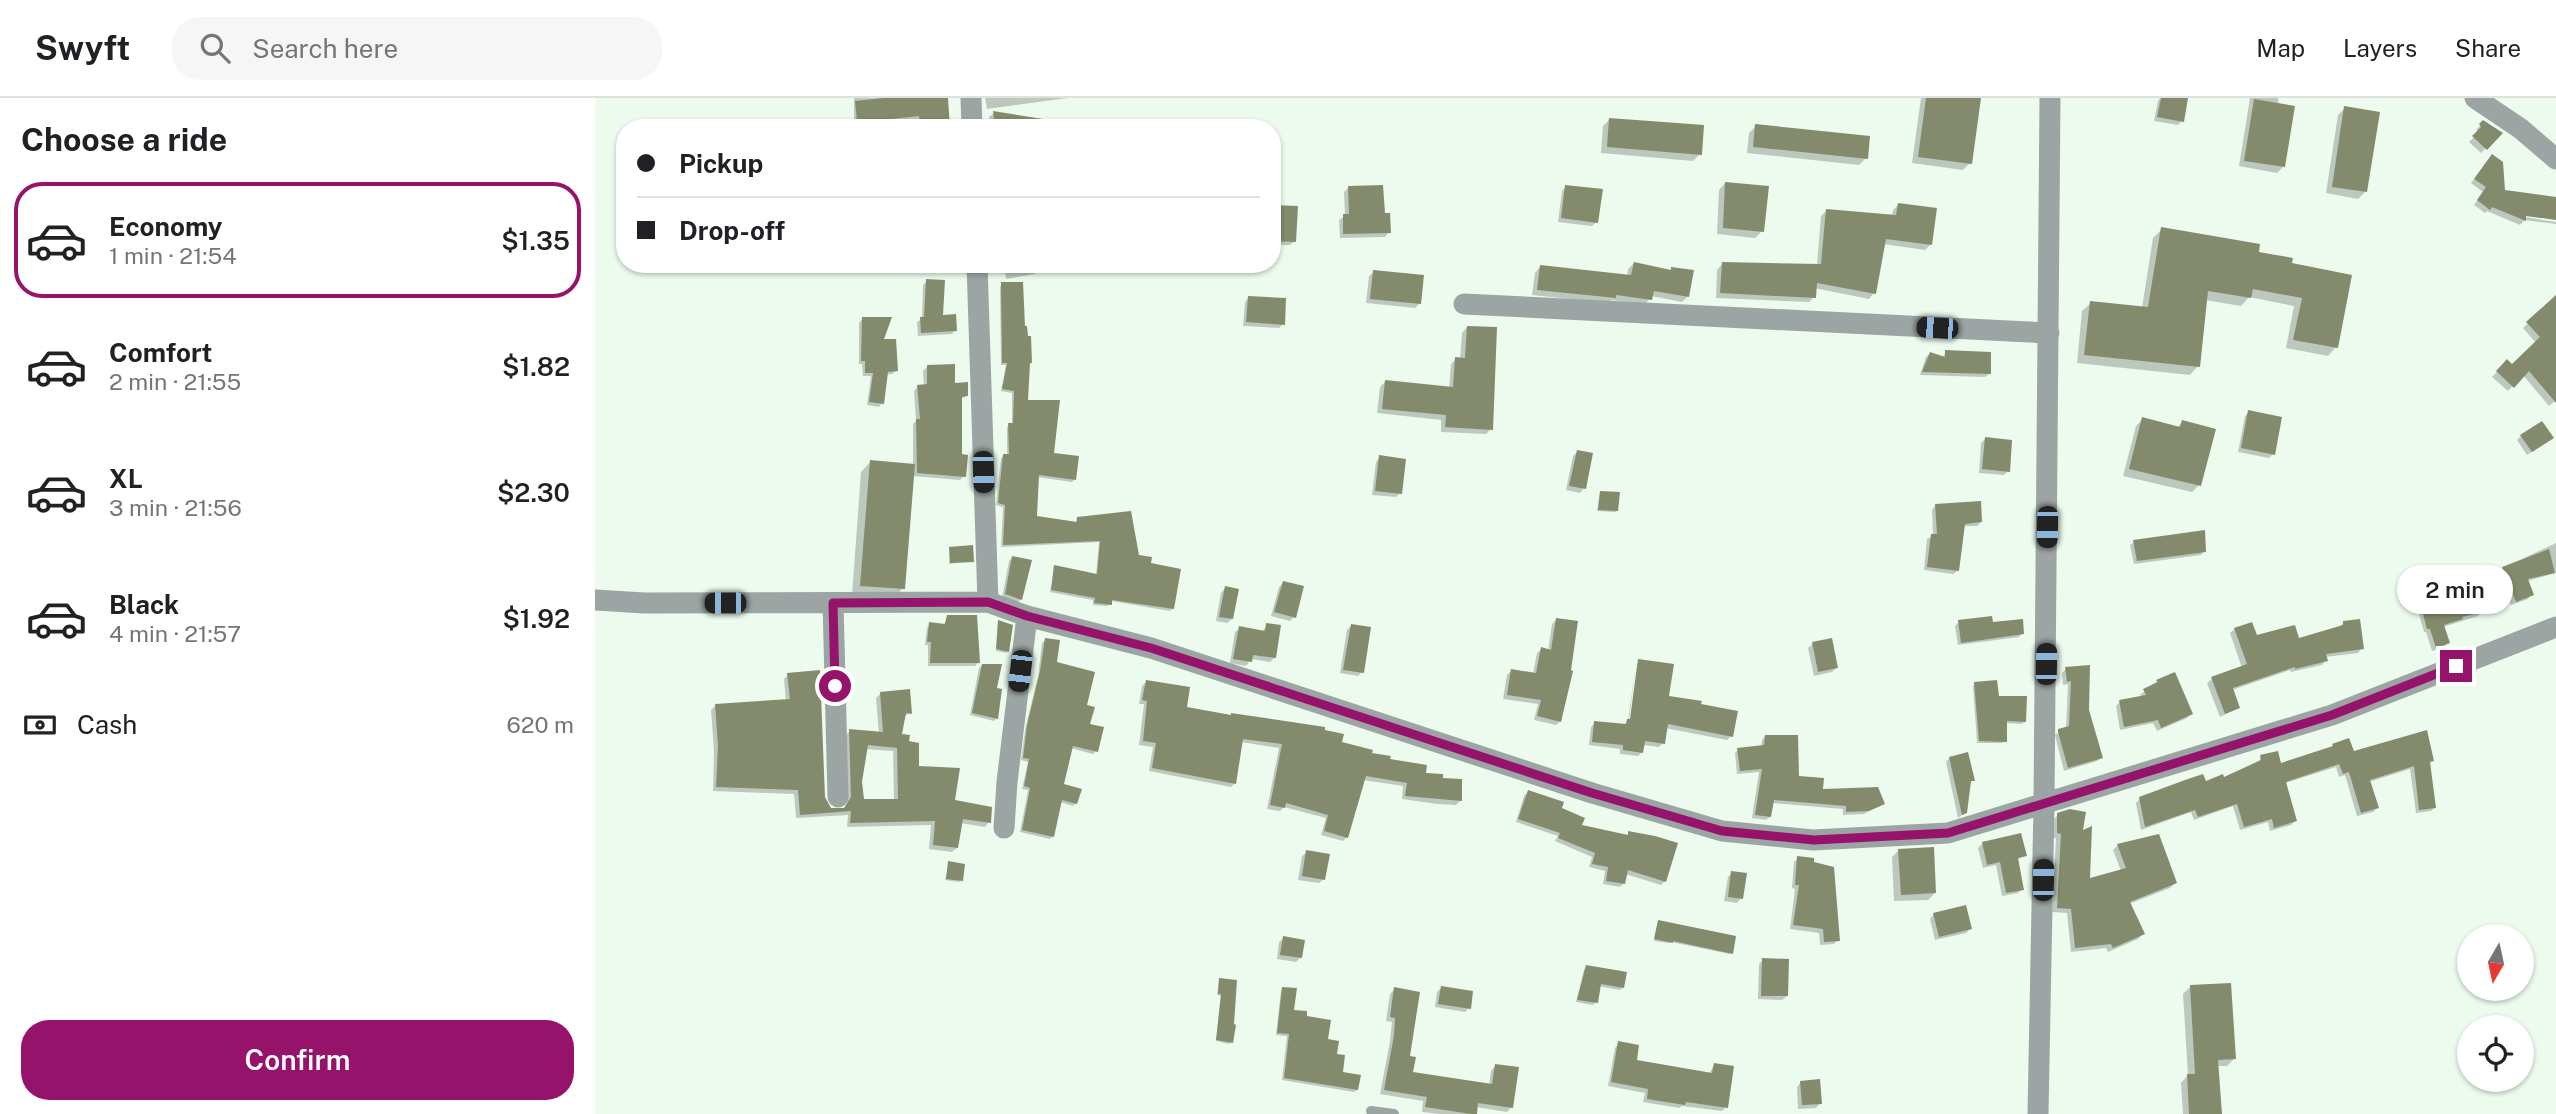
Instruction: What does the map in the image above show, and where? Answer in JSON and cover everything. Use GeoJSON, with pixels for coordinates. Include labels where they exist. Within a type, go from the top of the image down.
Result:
{"type":"FeatureCollection","features":[{"type":"Feature","properties":{"kind":"street"},"geometry":{"type":"LineString","coordinates":[[971,98],[972,119]]}},
{"type":"Feature","properties":{"kind":"street"},"geometry":{"type":"LineString","coordinates":[[2038,1114],[2044,803],[2050,98]]}},
{"type":"Feature","properties":{"kind":"street"},"geometry":{"type":"LineString","coordinates":[[2475,98],[2521,129],[2556,159]]}},
{"type":"Feature","properties":{"kind":"street"},"geometry":{"type":"LineString","coordinates":[[977,273],[988,602]]}},
{"type":"Feature","properties":{"kind":"street"},"geometry":{"type":"LineString","coordinates":[[1464,304],[2049,333]]}},
{"type":"Feature","properties":{"kind":"street"},"geometry":{"type":"LineString","coordinates":[[595,600],[644,603],[988,602],[1027,616],[1151,648],[1592,793],[1722,831],[1814,840],[1948,833],[2332,715],[2556,626]]}},
{"type":"Feature","properties":{"kind":"street"},"geometry":{"type":"LineString","coordinates":[[833,603],[838,797]]}},
{"type":"Feature","properties":{"kind":"street"},"geometry":{"type":"LineString","coordinates":[[1004,828],[1027,616]]}},
{"type":"Feature","properties":{"kind":"lane"},"geometry":{"type":"LineString","coordinates":[[1371,1111],[1394,1114]]}},
{"type":"Feature","properties":{"kind":"building"},"geometry":{"type":"Polygon","coordinates":[[[948,98],[949,119],[919,119],[919,116],[857,119],[855,101],[948,98]]]}},
{"type":"Feature","properties":{"kind":"building"},"geometry":{"type":"Polygon","coordinates":[[[1926,98],[1981,98],[1972,164],[1918,157],[1926,98]]]}},
{"type":"Feature","properties":{"kind":"building"},"geometry":{"type":"Polygon","coordinates":[[[2161,98],[2188,98],[2184,122],[2157,117],[2161,98]]]}},
{"type":"Feature","properties":{"kind":"building"},"geometry":{"type":"Polygon","coordinates":[[[2254,99],[2295,106],[2285,167],[2244,161],[2254,99]]]}},
{"type":"Feature","properties":{"kind":"building"},"geometry":{"type":"Polygon","coordinates":[[[2344,106],[2380,112],[2367,192],[2332,187],[2344,106]]]}},
{"type":"Feature","properties":{"kind":"building"},"geometry":{"type":"Polygon","coordinates":[[[993,111],[1043,119],[994,119],[993,111]]]}},
{"type":"Feature","properties":{"kind":"building"},"geometry":{"type":"Polygon","coordinates":[[[1609,118],[1704,125],[1702,155],[1607,147],[1609,118]]]}},
{"type":"Feature","properties":{"kind":"building"},"geometry":{"type":"Polygon","coordinates":[[[2483,120],[2503,133],[2487,150],[2472,136],[2481,127],[2479,124],[2483,120]]]}},
{"type":"Feature","properties":{"kind":"building"},"geometry":{"type":"Polygon","coordinates":[[[1755,124],[1870,136],[1868,159],[1753,147],[1755,124]]]}},
{"type":"Feature","properties":{"kind":"building"},"geometry":{"type":"Polygon","coordinates":[[[2492,154],[2503,162],[2505,190],[2556,197],[2556,220],[2526,216],[2526,221],[2492,207],[2490,210],[2477,200],[2486,187],[2474,179],[2492,154]]]}},
{"type":"Feature","properties":{"kind":"building"},"geometry":{"type":"Polygon","coordinates":[[[1725,182],[1769,186],[1764,232],[1723,228],[1725,182]]]}},
{"type":"Feature","properties":{"kind":"building"},"geometry":{"type":"Polygon","coordinates":[[[1383,185],[1385,213],[1390,213],[1391,233],[1343,234],[1343,214],[1349,214],[1348,186],[1383,185]]]}},
{"type":"Feature","properties":{"kind":"building"},"geometry":{"type":"Polygon","coordinates":[[[1565,185],[1603,189],[1598,223],[1561,218],[1565,185]]]}},
{"type":"Feature","properties":{"kind":"building"},"geometry":{"type":"Polygon","coordinates":[[[1898,203],[1937,208],[1932,245],[1886,239],[1876,294],[1817,283],[1816,298],[1720,293],[1722,262],[1821,264],[1826,209],[1896,215],[1898,203]]]}},
{"type":"Feature","properties":{"kind":"building"},"geometry":{"type":"Polygon","coordinates":[[[1281,205],[1298,206],[1296,242],[1281,241],[1281,205]]]}},
{"type":"Feature","properties":{"kind":"building"},"geometry":{"type":"Polygon","coordinates":[[[2161,227],[2260,244],[2259,252],[2293,258],[2292,263],[2352,275],[2338,348],[2293,340],[2302,298],[2253,289],[2251,298],[2208,291],[2200,367],[2084,355],[2090,301],[2148,307],[2161,227]]]}},
{"type":"Feature","properties":{"kind":"building"},"geometry":{"type":"Polygon","coordinates":[[[1634,262],[1671,270],[1671,267],[1694,270],[1689,297],[1654,291],[1652,300],[1537,290],[1540,265],[1631,275],[1634,262]]]}},
{"type":"Feature","properties":{"kind":"building"},"geometry":{"type":"Polygon","coordinates":[[[1373,270],[1424,275],[1421,304],[1370,299],[1373,270]]]}},
{"type":"Feature","properties":{"kind":"building"},"geometry":{"type":"Polygon","coordinates":[[[926,279],[945,280],[943,315],[956,314],[957,331],[921,333],[920,317],[924,317],[926,279]]]}},
{"type":"Feature","properties":{"kind":"building"},"geometry":{"type":"Polygon","coordinates":[[[1001,282],[1023,282],[1025,326],[1028,336],[1031,336],[1032,363],[1028,400],[1060,400],[1054,453],[1079,456],[1076,480],[1039,475],[1037,516],[1077,522],[1077,517],[1131,511],[1139,555],[1152,557],[1151,563],[1181,569],[1174,609],[1112,600],[1112,605],[1094,603],[1095,598],[1051,590],[1054,565],[1097,574],[1100,541],[1003,545],[1005,505],[998,503],[1003,454],[1009,454],[1008,423],[1013,423],[1014,391],[1002,389],[1007,363],[1002,363],[1001,282]]]}},
{"type":"Feature","properties":{"kind":"building"},"geometry":{"type":"Polygon","coordinates":[[[2556,295],[2556,403],[2529,371],[2514,388],[2496,371],[2507,359],[2512,364],[2540,337],[2526,322],[2556,295]]]}},
{"type":"Feature","properties":{"kind":"building"},"geometry":{"type":"Polygon","coordinates":[[[1248,296],[1286,298],[1285,325],[1246,322],[1248,296]]]}},
{"type":"Feature","properties":{"kind":"building"},"geometry":{"type":"Polygon","coordinates":[[[862,317],[892,317],[884,339],[896,339],[898,371],[888,372],[884,404],[869,402],[873,373],[865,373],[865,361],[861,361],[862,317]]]}},
{"type":"Feature","properties":{"kind":"building"},"geometry":{"type":"Polygon","coordinates":[[[1467,326],[1497,327],[1493,430],[1445,427],[1446,415],[1382,409],[1385,380],[1453,387],[1455,357],[1465,358],[1467,326]]]}},
{"type":"Feature","properties":{"kind":"building"},"geometry":{"type":"Polygon","coordinates":[[[1945,350],[1991,352],[1991,374],[1922,372],[1930,352],[1945,357],[1945,350]]]}},
{"type":"Feature","properties":{"kind":"building"},"geometry":{"type":"Polygon","coordinates":[[[955,364],[955,383],[968,382],[968,396],[962,397],[962,454],[968,455],[966,477],[917,473],[916,419],[920,419],[917,385],[927,384],[927,365],[955,364]]]}},
{"type":"Feature","properties":{"kind":"building"},"geometry":{"type":"Polygon","coordinates":[[[2248,410],[2282,417],[2275,455],[2241,448],[2248,410]]]}},
{"type":"Feature","properties":{"kind":"building"},"geometry":{"type":"Polygon","coordinates":[[[2142,417],[2180,427],[2182,420],[2216,429],[2201,486],[2129,469],[2142,417]]]}},
{"type":"Feature","properties":{"kind":"building"},"geometry":{"type":"Polygon","coordinates":[[[2542,421],[2554,438],[2532,452],[2520,435],[2542,421]]]}},
{"type":"Feature","properties":{"kind":"building"},"geometry":{"type":"Polygon","coordinates":[[[1985,437],[2012,440],[2010,472],[1982,469],[1985,437]]]}},
{"type":"Feature","properties":{"kind":"building"},"geometry":{"type":"Polygon","coordinates":[[[1577,450],[1593,453],[1586,489],[1569,486],[1577,450]]]}},
{"type":"Feature","properties":{"kind":"building"},"geometry":{"type":"Polygon","coordinates":[[[1379,455],[1406,459],[1402,494],[1375,491],[1379,455]]]}},
{"type":"Feature","properties":{"kind":"building"},"geometry":{"type":"Polygon","coordinates":[[[870,460],[915,464],[905,589],[860,586],[870,460]]]}},
{"type":"Feature","properties":{"kind":"building"},"geometry":{"type":"Polygon","coordinates":[[[1600,491],[1620,492],[1618,511],[1598,510],[1600,491]]]}},
{"type":"Feature","properties":{"kind":"building"},"geometry":{"type":"Polygon","coordinates":[[[1981,501],[1982,522],[1965,524],[1959,571],[1927,567],[1931,534],[1937,534],[1935,504],[1981,501]]]}},
{"type":"Feature","properties":{"kind":"building"},"geometry":{"type":"Polygon","coordinates":[[[2205,530],[2206,552],[2137,561],[2133,540],[2205,530]]]}},
{"type":"Feature","properties":{"kind":"building"},"geometry":{"type":"Polygon","coordinates":[[[973,545],[974,562],[950,563],[949,547],[973,545]]]}},
{"type":"Feature","properties":{"kind":"building"},"geometry":{"type":"Polygon","coordinates":[[[2549,549],[2555,573],[2528,579],[2534,595],[2516,602],[2502,567],[2549,549]]]}},
{"type":"Feature","properties":{"kind":"building"},"geometry":{"type":"Polygon","coordinates":[[[1012,556],[1032,560],[1022,600],[1005,594],[1012,556]]]}},
{"type":"Feature","properties":{"kind":"building"},"geometry":{"type":"Polygon","coordinates":[[[2430,567],[2433,579],[2474,570],[2484,612],[2444,625],[2450,643],[2436,648],[2430,629],[2427,629],[2412,572],[2430,567]]]}},
{"type":"Feature","properties":{"kind":"building"},"geometry":{"type":"Polygon","coordinates":[[[1283,581],[1304,586],[1296,618],[1274,612],[1283,581]]]}},
{"type":"Feature","properties":{"kind":"building"},"geometry":{"type":"Polygon","coordinates":[[[1225,586],[1239,589],[1233,619],[1219,617],[1225,586]]]}},
{"type":"Feature","properties":{"kind":"building"},"geometry":{"type":"Polygon","coordinates":[[[947,615],[977,615],[980,663],[930,663],[931,642],[927,642],[929,622],[945,624],[947,615]]]}},
{"type":"Feature","properties":{"kind":"building"},"geometry":{"type":"Polygon","coordinates":[[[1992,616],[1993,622],[2023,619],[2024,634],[1961,643],[1958,620],[1992,616]]]}},
{"type":"Feature","properties":{"kind":"building"},"geometry":{"type":"Polygon","coordinates":[[[1556,618],[1578,621],[1573,671],[1561,722],[1537,716],[1541,700],[1507,695],[1511,669],[1536,673],[1541,647],[1551,650],[1556,618]]]}},
{"type":"Feature","properties":{"kind":"building"},"geometry":{"type":"Polygon","coordinates":[[[2360,619],[2364,649],[2326,654],[2328,661],[2295,667],[2233,688],[2240,708],[2225,714],[2211,677],[2247,664],[2234,628],[2252,622],[2257,635],[2295,625],[2299,638],[2343,625],[2343,621],[2360,619]]]}},
{"type":"Feature","properties":{"kind":"building"},"geometry":{"type":"Polygon","coordinates":[[[998,620],[1013,625],[1009,652],[996,649],[998,620]]]}},
{"type":"Feature","properties":{"kind":"building"},"geometry":{"type":"Polygon","coordinates":[[[1266,623],[1281,625],[1276,658],[1253,655],[1252,662],[1233,659],[1239,626],[1265,631],[1266,623]]]}},
{"type":"Feature","properties":{"kind":"building"},"geometry":{"type":"Polygon","coordinates":[[[1351,624],[1371,627],[1364,673],[1343,670],[1351,624]]]}},
{"type":"Feature","properties":{"kind":"building"},"geometry":{"type":"Polygon","coordinates":[[[1045,638],[1060,640],[1057,662],[1095,672],[1087,705],[1095,707],[1090,724],[1104,727],[1098,752],[1073,746],[1064,784],[1082,789],[1077,804],[1062,800],[1054,837],[1022,830],[1030,788],[1024,786],[1029,759],[1023,758],[1045,638]]]}},
{"type":"Feature","properties":{"kind":"building"},"geometry":{"type":"Polygon","coordinates":[[[1832,638],[1838,668],[1818,672],[1812,642],[1832,638]]]}},
{"type":"Feature","properties":{"kind":"building"},"geometry":{"type":"Polygon","coordinates":[[[1638,659],[1674,664],[1669,696],[1702,701],[1701,704],[1738,711],[1733,737],[1668,724],[1665,744],[1645,741],[1643,753],[1623,750],[1623,745],[1592,742],[1594,721],[1626,724],[1627,719],[1630,719],[1638,659]]]}},
{"type":"Feature","properties":{"kind":"building"},"geometry":{"type":"Polygon","coordinates":[[[982,664],[1002,664],[997,688],[1002,689],[998,719],[972,713],[982,664]]]}},
{"type":"Feature","properties":{"kind":"building"},"geometry":{"type":"Polygon","coordinates":[[[2090,665],[2089,710],[2103,758],[2068,768],[2058,732],[2058,729],[2069,726],[2071,681],[2067,682],[2065,667],[2090,665]]]}},
{"type":"Feature","properties":{"kind":"building"},"geometry":{"type":"Polygon","coordinates":[[[820,670],[825,797],[831,808],[844,808],[851,797],[849,729],[883,732],[880,692],[910,689],[912,714],[906,713],[902,734],[910,735],[909,741],[919,743],[919,766],[960,768],[955,800],[992,807],[991,823],[963,819],[958,848],[933,845],[935,821],[850,823],[851,811],[800,815],[798,790],[716,787],[718,746],[715,704],[790,699],[787,673],[820,670]],[[868,745],[862,782],[864,799],[898,799],[897,748],[868,745]]]}},
{"type":"Feature","properties":{"kind":"building"},"geometry":{"type":"Polygon","coordinates":[[[2175,672],[2193,714],[2161,728],[2158,720],[2124,727],[2119,700],[2146,695],[2143,689],[2175,672]]]}},
{"type":"Feature","properties":{"kind":"building"},"geometry":{"type":"Polygon","coordinates":[[[1146,680],[1190,687],[1187,707],[1325,727],[1325,730],[1344,734],[1342,742],[1373,750],[1372,753],[1391,756],[1390,759],[1427,765],[1426,773],[1443,774],[1443,778],[1462,779],[1462,801],[1405,796],[1407,783],[1366,776],[1348,838],[1324,831],[1328,815],[1286,803],[1285,808],[1270,805],[1282,744],[1243,739],[1236,784],[1152,768],[1156,743],[1143,741],[1147,701],[1142,700],[1146,680]]]}},
{"type":"Feature","properties":{"kind":"building"},"geometry":{"type":"Polygon","coordinates":[[[1997,680],[1999,696],[2027,696],[2026,722],[2007,721],[2007,742],[1979,741],[1974,682],[1997,680]]]}},
{"type":"Feature","properties":{"kind":"building"},"geometry":{"type":"Polygon","coordinates":[[[2427,730],[2434,761],[2430,762],[2436,808],[2419,810],[2414,766],[2370,780],[2379,808],[2361,813],[2349,772],[2343,774],[2339,764],[2286,782],[2297,821],[2274,828],[2272,819],[2244,827],[2237,804],[2198,817],[2195,810],[2145,827],[2139,797],[2185,780],[2203,774],[2206,781],[2223,774],[2224,777],[2261,760],[2260,755],[2278,751],[2281,763],[2349,738],[2354,751],[2427,730]]]}},
{"type":"Feature","properties":{"kind":"building"},"geometry":{"type":"Polygon","coordinates":[[[1765,735],[1798,735],[1799,776],[1824,778],[1823,789],[1878,787],[1885,804],[1869,811],[1846,812],[1846,806],[1774,800],[1771,817],[1755,815],[1762,769],[1740,771],[1737,748],[1764,745],[1765,735]]]}},
{"type":"Feature","properties":{"kind":"building"},"geometry":{"type":"Polygon","coordinates":[[[1968,752],[1975,781],[1971,781],[1967,813],[1962,815],[1949,757],[1968,752]]]}},
{"type":"Feature","properties":{"kind":"building"},"geometry":{"type":"Polygon","coordinates":[[[1528,790],[1564,802],[1562,808],[1585,818],[1582,825],[1628,835],[1628,831],[1655,836],[1678,843],[1666,882],[1628,870],[1625,884],[1606,881],[1608,867],[1592,864],[1595,853],[1558,838],[1560,833],[1518,819],[1528,790]]]}},
{"type":"Feature","properties":{"kind":"building"},"geometry":{"type":"Polygon","coordinates":[[[2070,809],[2086,812],[2083,830],[2092,826],[2090,878],[2126,868],[2117,844],[2159,834],[2177,883],[2130,902],[2145,934],[2113,948],[2111,944],[2075,948],[2071,909],[2057,908],[2061,834],[2057,833],[2057,813],[2070,809]]]}},
{"type":"Feature","properties":{"kind":"building"},"geometry":{"type":"Polygon","coordinates":[[[2021,833],[2027,856],[2018,858],[2024,890],[2006,893],[2000,862],[1987,865],[1982,842],[2021,833]]]}},
{"type":"Feature","properties":{"kind":"building"},"geometry":{"type":"Polygon","coordinates":[[[1934,847],[1936,893],[1901,895],[1898,849],[1934,847]]]}},
{"type":"Feature","properties":{"kind":"building"},"geometry":{"type":"Polygon","coordinates":[[[1306,850],[1330,854],[1325,880],[1302,876],[1306,850]]]}},
{"type":"Feature","properties":{"kind":"building"},"geometry":{"type":"Polygon","coordinates":[[[1797,856],[1814,858],[1814,862],[1834,867],[1840,941],[1824,942],[1823,929],[1793,925],[1799,885],[1795,885],[1797,856]]]}},
{"type":"Feature","properties":{"kind":"building"},"geometry":{"type":"Polygon","coordinates":[[[948,861],[965,864],[963,881],[946,879],[948,861]]]}},
{"type":"Feature","properties":{"kind":"building"},"geometry":{"type":"Polygon","coordinates":[[[1731,871],[1747,873],[1743,899],[1728,897],[1731,871]]]}},
{"type":"Feature","properties":{"kind":"building"},"geometry":{"type":"Polygon","coordinates":[[[1966,905],[1972,929],[1939,937],[1933,913],[1966,905]]]}},
{"type":"Feature","properties":{"kind":"building"},"geometry":{"type":"Polygon","coordinates":[[[1658,920],[1736,936],[1733,954],[1654,939],[1658,920]]]}},
{"type":"Feature","properties":{"kind":"building"},"geometry":{"type":"Polygon","coordinates":[[[1283,936],[1305,940],[1302,958],[1280,955],[1283,936]]]}},
{"type":"Feature","properties":{"kind":"building"},"geometry":{"type":"Polygon","coordinates":[[[1762,958],[1789,959],[1788,996],[1761,996],[1762,958]]]}},
{"type":"Feature","properties":{"kind":"building"},"geometry":{"type":"Polygon","coordinates":[[[1586,965],[1627,972],[1624,988],[1601,984],[1598,1003],[1577,1000],[1586,965]]]}},
{"type":"Feature","properties":{"kind":"building"},"geometry":{"type":"Polygon","coordinates":[[[1219,978],[1237,980],[1233,1043],[1216,1040],[1221,994],[1218,994],[1219,978]]]}},
{"type":"Feature","properties":{"kind":"building"},"geometry":{"type":"Polygon","coordinates":[[[2231,983],[2236,1059],[2218,1060],[2222,1114],[2189,1114],[2187,1074],[2195,1074],[2190,985],[2231,983]]]}},
{"type":"Feature","properties":{"kind":"building"},"geometry":{"type":"Polygon","coordinates":[[[1441,986],[1473,991],[1471,1009],[1438,1004],[1441,986]]]}},
{"type":"Feature","properties":{"kind":"building"},"geometry":{"type":"Polygon","coordinates":[[[1282,987],[1297,988],[1294,1010],[1307,1011],[1307,1016],[1331,1020],[1328,1039],[1339,1041],[1337,1054],[1345,1055],[1343,1072],[1361,1075],[1358,1090],[1284,1078],[1289,1034],[1277,1033],[1282,987]]]}},
{"type":"Feature","properties":{"kind":"building"},"geometry":{"type":"Polygon","coordinates":[[[1394,987],[1420,992],[1410,1056],[1416,1057],[1413,1072],[1492,1084],[1495,1064],[1519,1067],[1513,1108],[1478,1103],[1477,1114],[1471,1114],[1425,1107],[1427,1097],[1384,1090],[1394,1035],[1395,1018],[1390,1017],[1394,987]]]}},
{"type":"Feature","properties":{"kind":"building"},"geometry":{"type":"Polygon","coordinates":[[[1618,1041],[1639,1045],[1637,1060],[1712,1073],[1714,1063],[1734,1066],[1728,1108],[1647,1099],[1648,1089],[1611,1082],[1618,1041]]]}},
{"type":"Feature","properties":{"kind":"building"},"geometry":{"type":"Polygon","coordinates":[[[1820,1079],[1822,1104],[1802,1105],[1800,1081],[1820,1079]]]}},
{"type":"Feature","properties":{"kind":"route"},"geometry":{"type":"LineString","coordinates":[[835,686],[833,603],[988,602],[1027,616],[1151,648],[1592,793],[1722,831],[1814,840],[1948,833],[2332,715],[2456,666]]}}]}
